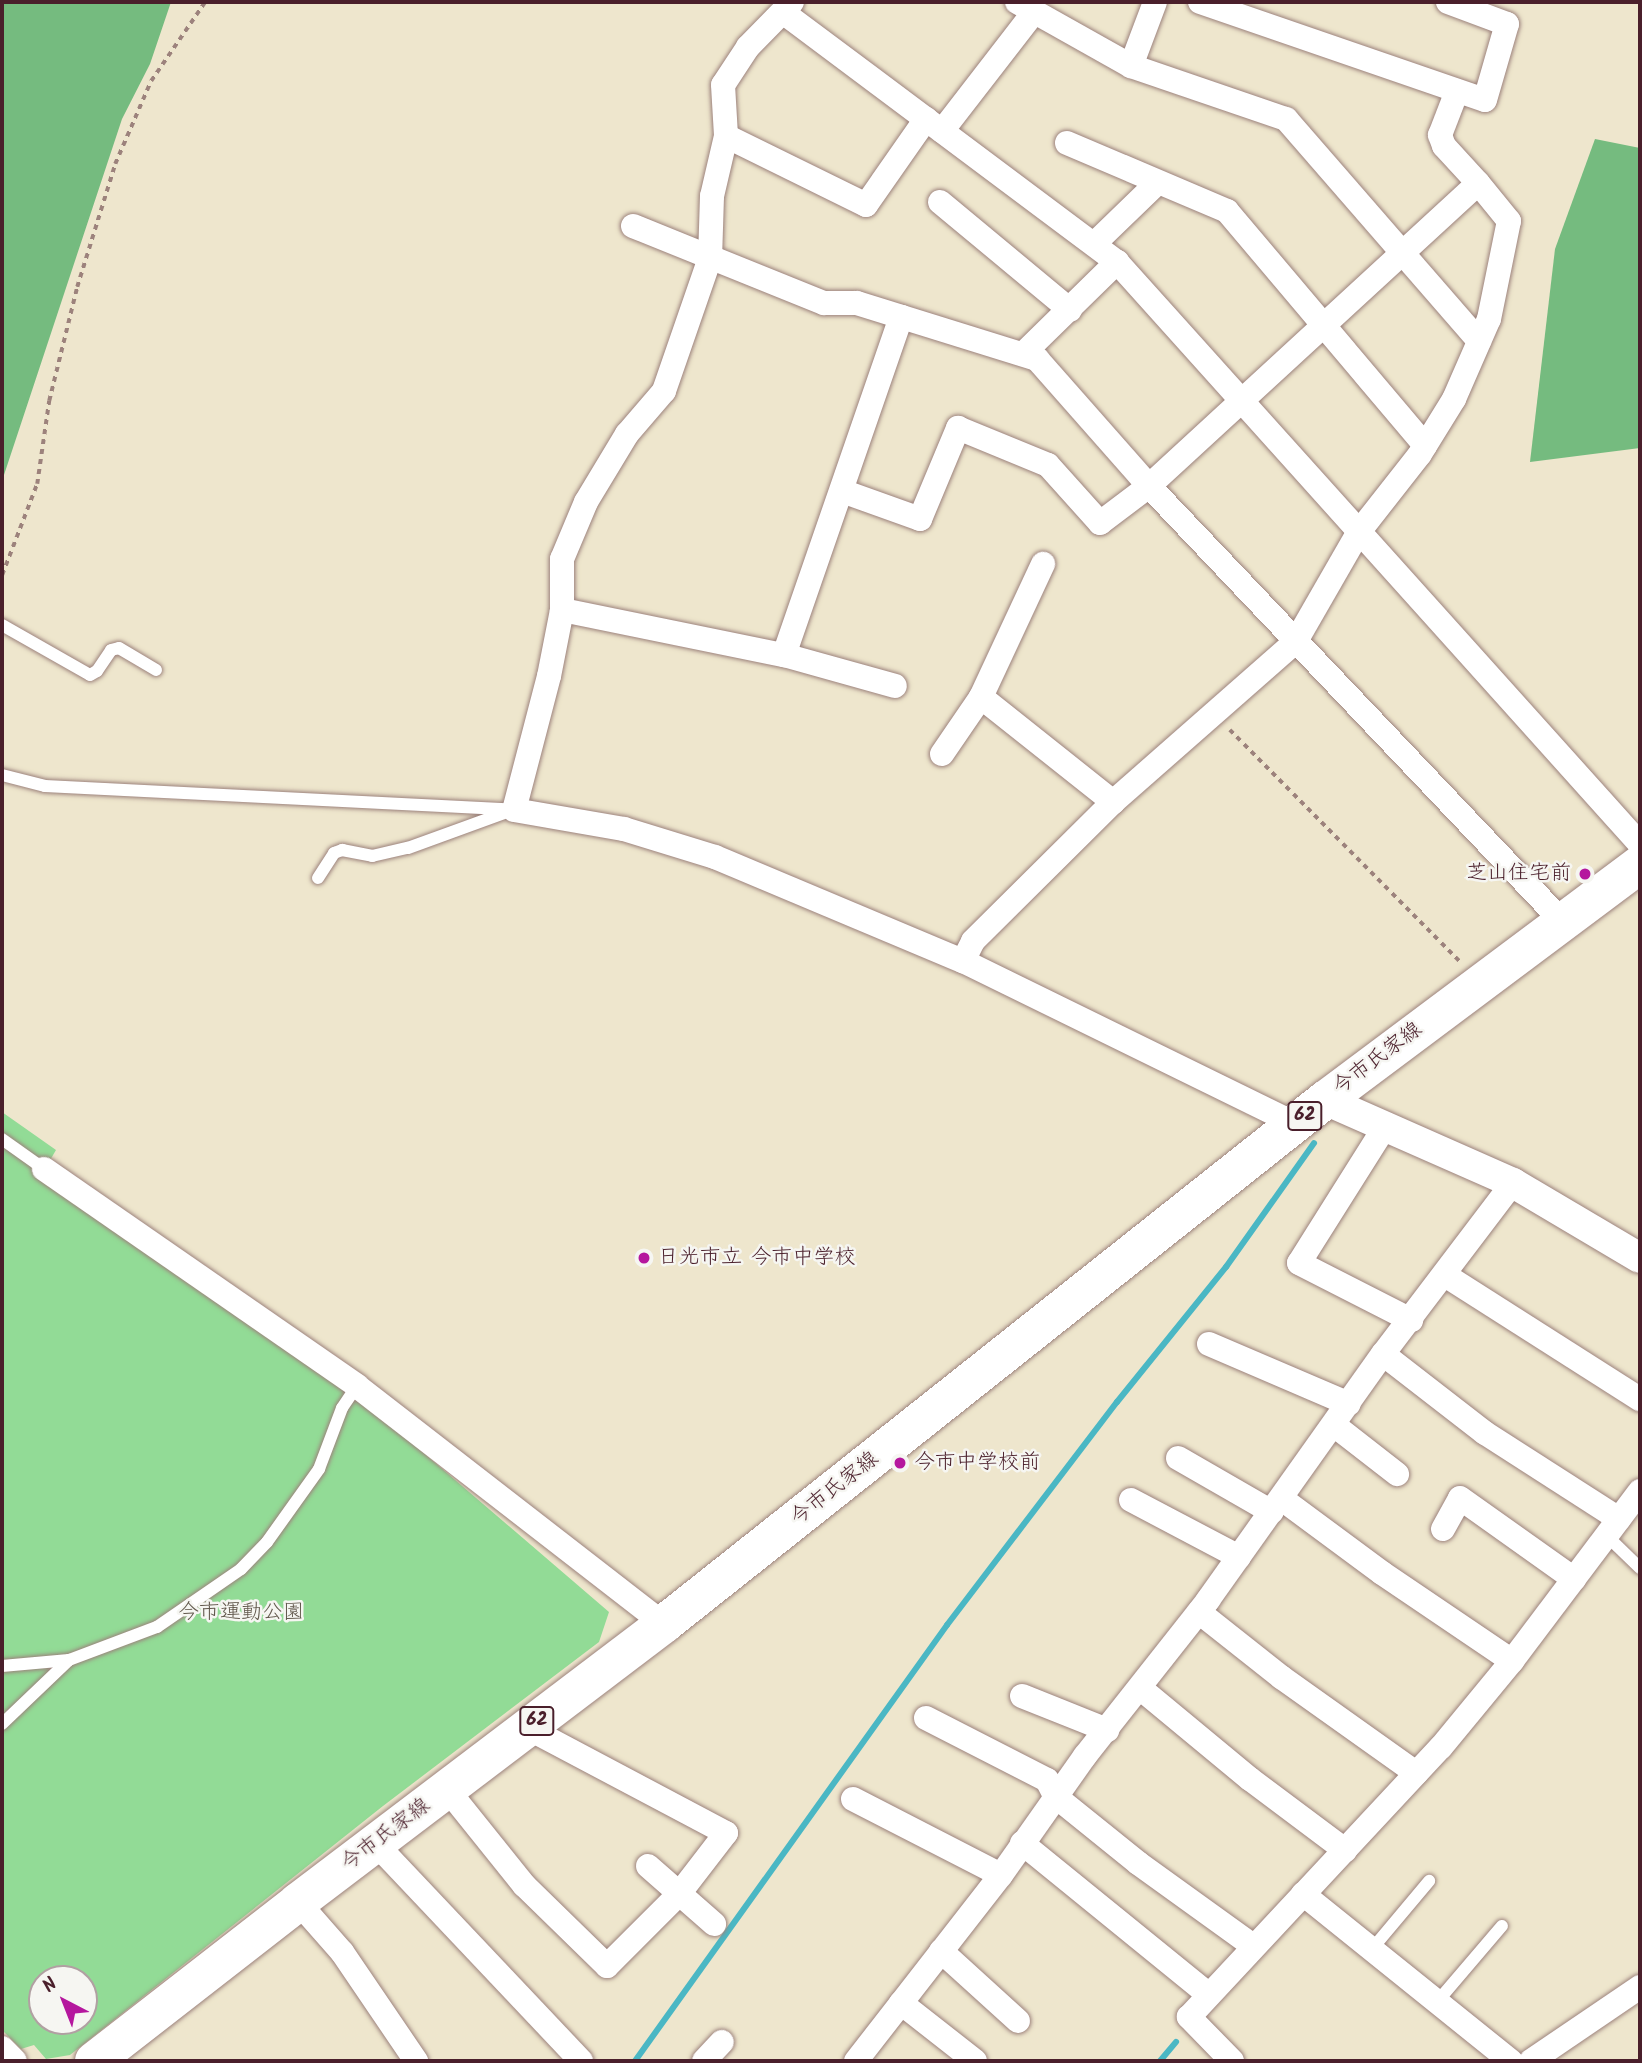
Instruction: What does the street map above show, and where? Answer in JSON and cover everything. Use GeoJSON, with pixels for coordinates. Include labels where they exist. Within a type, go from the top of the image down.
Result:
{"type":"FeatureCollection","features":[{"type":"Feature","properties":{"kind":"main road","name":"今市氏家線"},"geometry":{"type":"LineString","coordinates":[[94,2061],[664,1624],[1325,1100],[1640,864]]}},
{"type":"Feature","properties":{"kind":"street"},"geometry":{"type":"LineString","coordinates":[[1131,66],[1155,2]]}},
{"type":"Feature","properties":{"kind":"street"},"geometry":{"type":"LineString","coordinates":[[1200,2],[1485,100],[1507,24],[1448,2]]}},
{"type":"Feature","properties":{"kind":"street"},"geometry":{"type":"LineString","coordinates":[[1296,1124],[963,961],[715,857],[656,836],[514,810],[549,676],[562,610],[562,559],[586,502],[627,434],[664,391],[710,258],[712,196],[726,136],[723,85],[748,47],[788,7],[934,125],[1117,262],[1640,844]]}},
{"type":"Feature","properties":{"kind":"street"},"geometry":{"type":"LineString","coordinates":[[726,136],[866,205],[934,125],[1025,7],[1131,66],[1286,119],[1405,252],[1479,341]]}},
{"type":"Feature","properties":{"kind":"street"},"geometry":{"type":"LineString","coordinates":[[963,961],[973,941],[1112,802],[1296,641],[1358,533],[1425,445],[1454,399],[1489,319],[1509,221],[1444,146],[1440,135],[1457,91]]}},
{"type":"Feature","properties":{"kind":"street"},"geometry":{"type":"LineString","coordinates":[[1067,143],[1227,211],[1425,445]]}},
{"type":"Feature","properties":{"kind":"street"},"geometry":{"type":"LineString","coordinates":[[1094,244],[1157,183]]}},
{"type":"Feature","properties":{"kind":"street"},"geometry":{"type":"LineString","coordinates":[[842,491],[920,519],[958,429],[1048,465],[1100,523],[1149,486],[1478,184]]}},
{"type":"Feature","properties":{"kind":"street"},"geometry":{"type":"LineString","coordinates":[[940,202],[1070,310]]}},
{"type":"Feature","properties":{"kind":"street"},"geometry":{"type":"LineString","coordinates":[[633,226],[824,303],[857,303],[1037,359],[1149,486],[1562,921]]}},
{"type":"Feature","properties":{"kind":"street"},"geometry":{"type":"LineString","coordinates":[[1023,354],[1117,262]]}},
{"type":"Feature","properties":{"kind":"street"},"geometry":{"type":"LineString","coordinates":[[785,655],[901,317]]}},
{"type":"Feature","properties":{"kind":"street"},"geometry":{"type":"LineString","coordinates":[[942,754],[981,697],[1043,564]]}},
{"type":"Feature","properties":{"kind":"street"},"geometry":{"type":"LineString","coordinates":[[562,610],[785,655],[895,686]]}},
{"type":"Feature","properties":{"kind":"street"},"geometry":{"type":"LineString","coordinates":[[981,697],[1112,802]]}},
{"type":"Feature","properties":{"kind":"street"},"geometry":{"type":"LineString","coordinates":[[1325,1100],[1513,1183],[1640,1258]]}},
{"type":"Feature","properties":{"kind":"street"},"geometry":{"type":"LineString","coordinates":[[1386,1125],[1299,1263],[1411,1320]]}},
{"type":"Feature","properties":{"kind":"street"},"geometry":{"type":"LineString","coordinates":[[44,1168],[357,1385],[664,1624]]}},
{"type":"Feature","properties":{"kind":"street"},"geometry":{"type":"LineString","coordinates":[[856,2061],[1001,1875],[1055,1796],[1199,1612],[1383,1354],[1513,1183]]}},
{"type":"Feature","properties":{"kind":"street"},"geometry":{"type":"LineString","coordinates":[[1445,1275],[1640,1399]]}},
{"type":"Feature","properties":{"kind":"street"},"geometry":{"type":"LineString","coordinates":[[1209,1344],[1349,1404]]}},
{"type":"Feature","properties":{"kind":"street"},"geometry":{"type":"LineString","coordinates":[[1383,1354],[1613,1527]]}},
{"type":"Feature","properties":{"kind":"street"},"geometry":{"type":"LineString","coordinates":[[1334,1425],[1396,1474]]}},
{"type":"Feature","properties":{"kind":"street"},"geometry":{"type":"LineString","coordinates":[[1178,1458],[1277,1506],[1512,1661]]}},
{"type":"Feature","properties":{"kind":"street"},"geometry":{"type":"LineString","coordinates":[[1229,2060],[1189,2017],[1416,1773],[1512,1661],[1640,1491]]}},
{"type":"Feature","properties":{"kind":"street"},"geometry":{"type":"LineString","coordinates":[[1443,1530],[1460,1498],[1574,1578]]}},
{"type":"Feature","properties":{"kind":"street"},"geometry":{"type":"LineString","coordinates":[[1131,1500],[1239,1557]]}},
{"type":"Feature","properties":{"kind":"street"},"geometry":{"type":"LineString","coordinates":[[1199,1612],[1416,1773]]}},
{"type":"Feature","properties":{"kind":"street"},"geometry":{"type":"LineString","coordinates":[[1140,1688],[1250,1779],[1345,1850]]}},
{"type":"Feature","properties":{"kind":"street"},"geometry":{"type":"LineString","coordinates":[[1022,1696],[1107,1730]]}},
{"type":"Feature","properties":{"kind":"street"},"geometry":{"type":"LineString","coordinates":[[926,1718],[1047,1780],[1055,1796],[1138,1863],[1253,1946]]}},
{"type":"Feature","properties":{"kind":"street"},"geometry":{"type":"LineString","coordinates":[[447,1789],[524,1885],[607,1966],[679,1894],[726,1833],[528,1728]]}},
{"type":"Feature","properties":{"kind":"street"},"geometry":{"type":"LineString","coordinates":[[853,1799],[1001,1875]]}},
{"type":"Feature","properties":{"kind":"street"},"geometry":{"type":"LineString","coordinates":[[375,1843],[569,2057]]}},
{"type":"Feature","properties":{"kind":"street"},"geometry":{"type":"LineString","coordinates":[[1022,1843],[1208,1994]]}},
{"type":"Feature","properties":{"kind":"street"},"geometry":{"type":"LineString","coordinates":[[649,1866],[714,1924]]}},
{"type":"Feature","properties":{"kind":"street"},"geometry":{"type":"LineString","coordinates":[[1303,1894],[1511,2061]]}},
{"type":"Feature","properties":{"kind":"street"},"geometry":{"type":"LineString","coordinates":[[298,1902],[342,1952],[416,2061]]}},
{"type":"Feature","properties":{"kind":"street"},"geometry":{"type":"LineString","coordinates":[[941,1951],[1018,2021]]}},
{"type":"Feature","properties":{"kind":"street"},"geometry":{"type":"LineString","coordinates":[[1531,2061],[1640,1987]]}},
{"type":"Feature","properties":{"kind":"street"},"geometry":{"type":"LineString","coordinates":[[901,2003],[975,2061]]}},
{"type":"Feature","properties":{"kind":"street"},"geometry":{"type":"LineString","coordinates":[[704,2061],[722,2042]]}},
{"type":"Feature","properties":{"kind":"street"},"geometry":{"type":"LineString","coordinates":[[2,2048],[15,2061]]}},
{"type":"Feature","properties":{"kind":"lane"},"geometry":{"type":"LineString","coordinates":[[2,625],[90,675],[97,671],[111,650],[119,648],[156,670]]}},
{"type":"Feature","properties":{"kind":"lane"},"geometry":{"type":"LineString","coordinates":[[2,775],[45,786],[514,810]]}},
{"type":"Feature","properties":{"kind":"lane"},"geometry":{"type":"LineString","coordinates":[[318,878],[334,853],[342,849],[372,856],[408,848],[514,810]]}},
{"type":"Feature","properties":{"kind":"lane"},"geometry":{"type":"LineString","coordinates":[[2,1139],[44,1168]]}},
{"type":"Feature","properties":{"kind":"lane"},"geometry":{"type":"LineString","coordinates":[[2,1666],[69,1660],[157,1627],[242,1569],[267,1542],[319,1469],[342,1408],[357,1385]]}},
{"type":"Feature","properties":{"kind":"lane"},"geometry":{"type":"LineString","coordinates":[[1613,1527],[1640,1569]]}},
{"type":"Feature","properties":{"kind":"lane"},"geometry":{"type":"LineString","coordinates":[[2,1724],[69,1660]]}},
{"type":"Feature","properties":{"kind":"lane"},"geometry":{"type":"LineString","coordinates":[[1372,1949],[1429,1881]]}},
{"type":"Feature","properties":{"kind":"lane"},"geometry":{"type":"LineString","coordinates":[[1437,2002],[1502,1926]]}},
{"type":"Feature","properties":{"kind":"path"},"geometry":{"type":"LineString","coordinates":[[2,575],[37,484],[49,401],[77,287],[115,164],[151,81],[205,2]]}},
{"type":"Feature","properties":{"kind":"path"},"geometry":{"type":"LineString","coordinates":[[1214,713],[1481,982]]}},
{"type":"Feature","properties":{"kind":"green space"},"geometry":{"type":"Polygon","coordinates":[[[2,2],[171,2],[150,64],[122,119],[2,481],[2,2]]]}},
{"type":"Feature","properties":{"kind":"green space"},"geometry":{"type":"Polygon","coordinates":[[[1595,139],[1640,148],[1640,448],[1530,462],[1555,249],[1595,139]]]}},
{"type":"Feature","properties":{"kind":"green space","name":"今市運動公園"},"geometry":{"type":"Polygon","coordinates":[[[2,1112],[56,1150],[49,1162],[377,1413],[609,1612],[599,1642],[383,1806],[98,2033],[98,1965],[28,1965],[28,2035],[95,2035],[70,2055],[46,2059],[34,2045],[21,2049],[2,2030],[2,1112]]]}},
{"type":"Feature","properties":{"kind":"waterway"},"geometry":{"type":"LineString","coordinates":[[635,2061],[947,1625],[1117,1402],[1226,1267],[1314,1143]]}},
{"type":"Feature","properties":{"kind":"waterway"},"geometry":{"type":"LineString","coordinates":[[1160,2061],[1176,2042]]}},
{"type":"Feature","properties":{"kind":"place","name":"芝山住宅前"},"geometry":{"type":"Point","coordinates":[1585,874]}},
{"type":"Feature","properties":{"kind":"place","name":"日光市立 今市中学校"},"geometry":{"type":"Point","coordinates":[644,1258]}},
{"type":"Feature","properties":{"kind":"place","name":"今市中学校前"},"geometry":{"type":"Point","coordinates":[900,1463]}}]}
